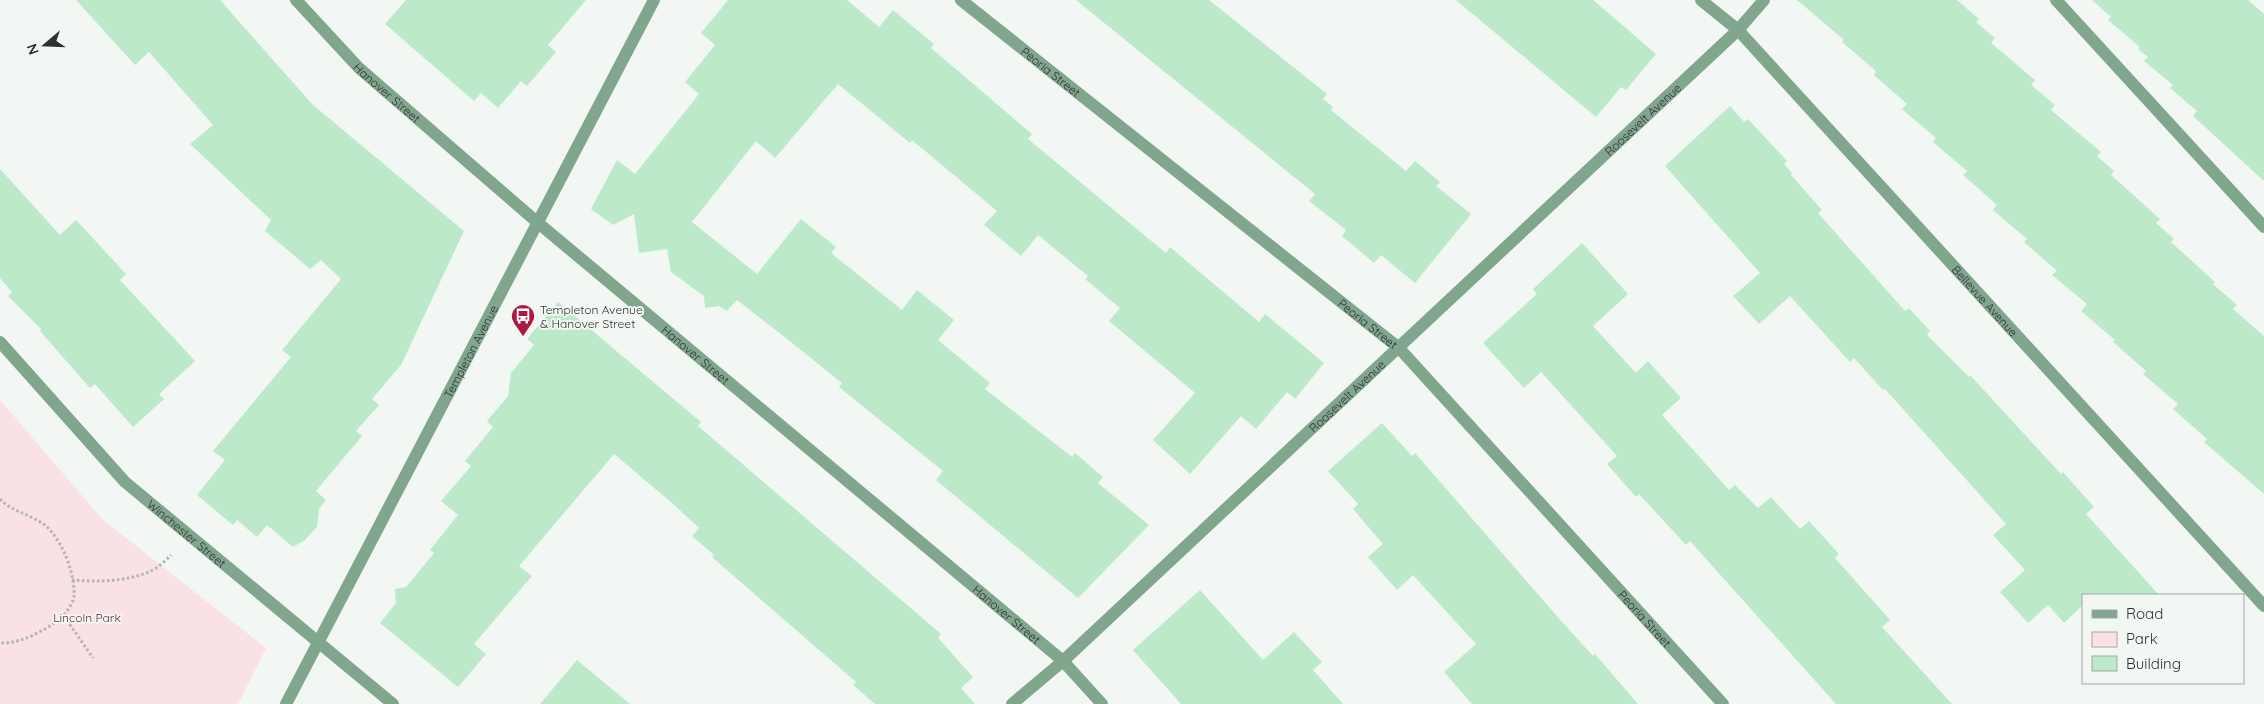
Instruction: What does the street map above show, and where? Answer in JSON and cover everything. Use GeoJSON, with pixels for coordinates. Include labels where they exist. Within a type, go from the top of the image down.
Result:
{"type":"FeatureCollection","features":[{"type":"Feature","properties":{"kind":"street","name":"Hanover Street"},"geometry":{"type":"LineString","coordinates":[[296,0],[359,68],[537,222],[1063,661],[1102,704]]}},
{"type":"Feature","properties":{"kind":"street","name":"Templeton Avenue"},"geometry":{"type":"LineString","coordinates":[[286,704],[654,0]]}},
{"type":"Feature","properties":{"kind":"street","name":"Peoria Street"},"geometry":{"type":"LineString","coordinates":[[960,0],[1399,348],[1723,704]]}},
{"type":"Feature","properties":{"kind":"street","name":"Bellevue Avenue"},"geometry":{"type":"LineString","coordinates":[[1702,0],[1738,30],[2264,606]]}},
{"type":"Feature","properties":{"kind":"street","name":"Roosevelt Avenue"},"geometry":{"type":"LineString","coordinates":[[1012,704],[1063,661],[1399,348],[1738,30],[1764,0]]}},
{"type":"Feature","properties":{"kind":"street"},"geometry":{"type":"LineString","coordinates":[[2056,0],[2264,228]]}},
{"type":"Feature","properties":{"kind":"street","name":"Winchester Street"},"geometry":{"type":"LineString","coordinates":[[0,342],[125,482],[393,704]]}},
{"type":"Feature","properties":{"kind":"path"},"geometry":{"type":"LineString","coordinates":[[0,499],[6,506],[32,516],[48,528],[67,557],[74,598],[64,616],[27,638],[0,643]]}},
{"type":"Feature","properties":{"kind":"path"},"geometry":{"type":"LineString","coordinates":[[72,580],[100,582],[130,577],[154,570],[192,538]]}},
{"type":"Feature","properties":{"kind":"path"},"geometry":{"type":"LineString","coordinates":[[64,616],[92,658]]}},
{"type":"Feature","properties":{"kind":"green space","name":"Lincoln Park"},"geometry":{"type":"Polygon","coordinates":[[[0,400],[102,519],[266,648],[238,704],[0,704],[0,400]]]}},
{"type":"Feature","properties":{"kind":"building"},"geometry":{"type":"Polygon","coordinates":[[[76,0],[220,0],[312,104],[464,231],[401,365],[372,399],[379,405],[356,431],[362,436],[316,491],[326,500],[319,509],[317,527],[305,540],[293,547],[267,525],[257,537],[237,520],[233,525],[197,495],[225,460],[213,451],[291,357],[282,350],[341,279],[321,260],[310,269],[265,231],[271,220],[190,144],[213,125],[149,52],[135,65],[76,0]]]}},
{"type":"Feature","properties":{"kind":"building"},"geometry":{"type":"Polygon","coordinates":[[[406,0],[586,0],[548,45],[556,52],[527,86],[521,81],[498,108],[481,93],[474,101],[385,24],[406,0]]]}},
{"type":"Feature","properties":{"kind":"building"},"geometry":{"type":"Polygon","coordinates":[[[728,0],[847,0],[879,27],[893,10],[934,44],[931,48],[1032,134],[1028,139],[1166,253],[1170,247],[1259,322],[1265,314],[1324,363],[1295,399],[1287,392],[1256,429],[1241,416],[1190,474],[1153,440],[1195,393],[1109,321],[1120,308],[1085,279],[1088,276],[1038,235],[1021,256],[984,225],[997,211],[912,140],[910,143],[838,84],[775,158],[756,141],[692,222],[757,274],[801,219],[836,247],[831,253],[902,310],[917,290],[954,320],[938,340],[990,383],[985,389],[1072,457],[1075,453],[1103,477],[1098,483],[1149,525],[1078,598],[936,480],[943,471],[839,387],[842,383],[786,338],[737,300],[727,311],[719,306],[705,308],[704,296],[671,272],[667,249],[639,253],[634,214],[613,225],[591,209],[617,160],[635,174],[699,94],[685,82],[715,45],[701,33],[728,0]]]}},
{"type":"Feature","properties":{"kind":"building"},"geometry":{"type":"Polygon","coordinates":[[[1076,0],[1209,0],[1327,94],[1323,99],[1333,107],[1331,110],[1406,171],[1415,161],[1440,182],[1436,186],[1471,214],[1415,283],[1381,255],[1374,263],[1342,236],[1346,230],[1309,201],[1315,194],[1076,0]]]}},
{"type":"Feature","properties":{"kind":"building"},"geometry":{"type":"Polygon","coordinates":[[[1456,0],[1593,0],[1656,54],[1626,90],[1621,87],[1596,117],[1456,0]]]}},
{"type":"Feature","properties":{"kind":"building"},"geometry":{"type":"Polygon","coordinates":[[[1797,0],[1957,0],[1979,19],[1976,22],[1995,38],[1991,43],[2035,80],[2031,85],[2055,105],[2051,110],[2101,152],[2097,156],[2114,171],[2111,175],[2160,219],[2156,223],[2174,239],[2171,242],[2215,282],[2213,284],[2237,305],[2233,309],[2264,336],[2264,494],[2204,442],[2207,439],[2173,409],[2178,404],[2143,374],[2146,371],[2113,342],[2115,340],[2081,311],[2087,304],[2052,275],[2057,271],[2024,242],[2027,239],[1993,210],[1997,205],[1963,175],[1967,171],[1933,142],[1936,138],[1902,109],[1907,104],[1874,75],[1876,71],[1842,42],[1844,40],[1797,0]]]}},
{"type":"Feature","properties":{"kind":"building"},"geometry":{"type":"Polygon","coordinates":[[[2092,0],[2248,0],[2264,14],[2264,181],[2193,116],[2197,111],[2170,88],[2173,85],[2144,61],[2148,57],[2138,49],[2140,47],[2108,20],[2111,17],[2092,0]]]}},
{"type":"Feature","properties":{"kind":"building"},"geometry":{"type":"Polygon","coordinates":[[[1730,106],[1744,122],[1748,119],[1787,161],[1784,164],[1792,173],[1791,175],[1822,210],[1818,213],[1905,311],[1909,308],[1930,331],[1927,335],[1969,377],[1970,375],[2061,474],[2063,472],[2094,507],[2086,514],[2158,594],[2082,594],[2082,606],[2064,623],[2048,605],[2028,623],[2000,592],[2025,570],[1993,535],[2006,524],[1885,389],[1883,390],[1854,358],[1850,362],[1790,296],[1759,324],[1733,296],[1760,273],[1665,166],[1730,106]]]}},
{"type":"Feature","properties":{"kind":"building"},"geometry":{"type":"Polygon","coordinates":[[[0,169],[60,235],[76,220],[126,274],[120,280],[195,361],[159,394],[164,399],[133,427],[95,384],[90,388],[40,331],[41,329],[8,296],[12,292],[0,278],[0,169]]]}},
{"type":"Feature","properties":{"kind":"building"},"geometry":{"type":"Polygon","coordinates":[[[1582,243],[1628,294],[1593,326],[1636,373],[1648,361],[1681,398],[1662,415],[1729,490],[1735,485],[1758,508],[1771,497],[1800,529],[1809,521],[1839,554],[1835,558],[1890,620],[1882,627],[1952,704],[1836,704],[1690,541],[1686,545],[1639,494],[1636,497],[1607,464],[1617,456],[1541,372],[1524,388],[1483,343],[1537,294],[1533,289],[1582,243]]]}},
{"type":"Feature","properties":{"kind":"building"},"geometry":{"type":"Polygon","coordinates":[[[558,302],[701,422],[698,426],[941,634],[938,638],[973,677],[961,688],[975,704],[875,704],[853,685],[856,682],[712,557],[714,555],[692,536],[699,528],[614,454],[519,566],[532,576],[474,644],[486,654],[458,687],[380,623],[396,603],[395,589],[406,587],[434,553],[430,550],[458,515],[441,501],[471,466],[465,461],[493,427],[487,421],[508,396],[511,373],[534,345],[527,339],[558,302]]]}},
{"type":"Feature","properties":{"kind":"building"},"geometry":{"type":"Polygon","coordinates":[[[1382,423],[1412,456],[1415,453],[1563,623],[1593,656],[1595,654],[1638,704],[1472,704],[1444,672],[1476,644],[1413,575],[1397,590],[1368,557],[1383,544],[1353,509],[1358,504],[1328,471],[1382,423]]]}},
{"type":"Feature","properties":{"kind":"building"},"geometry":{"type":"Polygon","coordinates":[[[1200,590],[1263,660],[1294,632],[1322,662],[1313,670],[1343,704],[1181,704],[1133,650],[1200,590]]]}},
{"type":"Feature","properties":{"kind":"building"},"geometry":{"type":"Polygon","coordinates":[[[577,660],[630,704],[540,704],[577,660]]]}},
{"type":"Feature","properties":{"kind":"place","name":"Templeton Avenue & Hanover Street"},"geometry":{"type":"Point","coordinates":[523,337]}}]}
